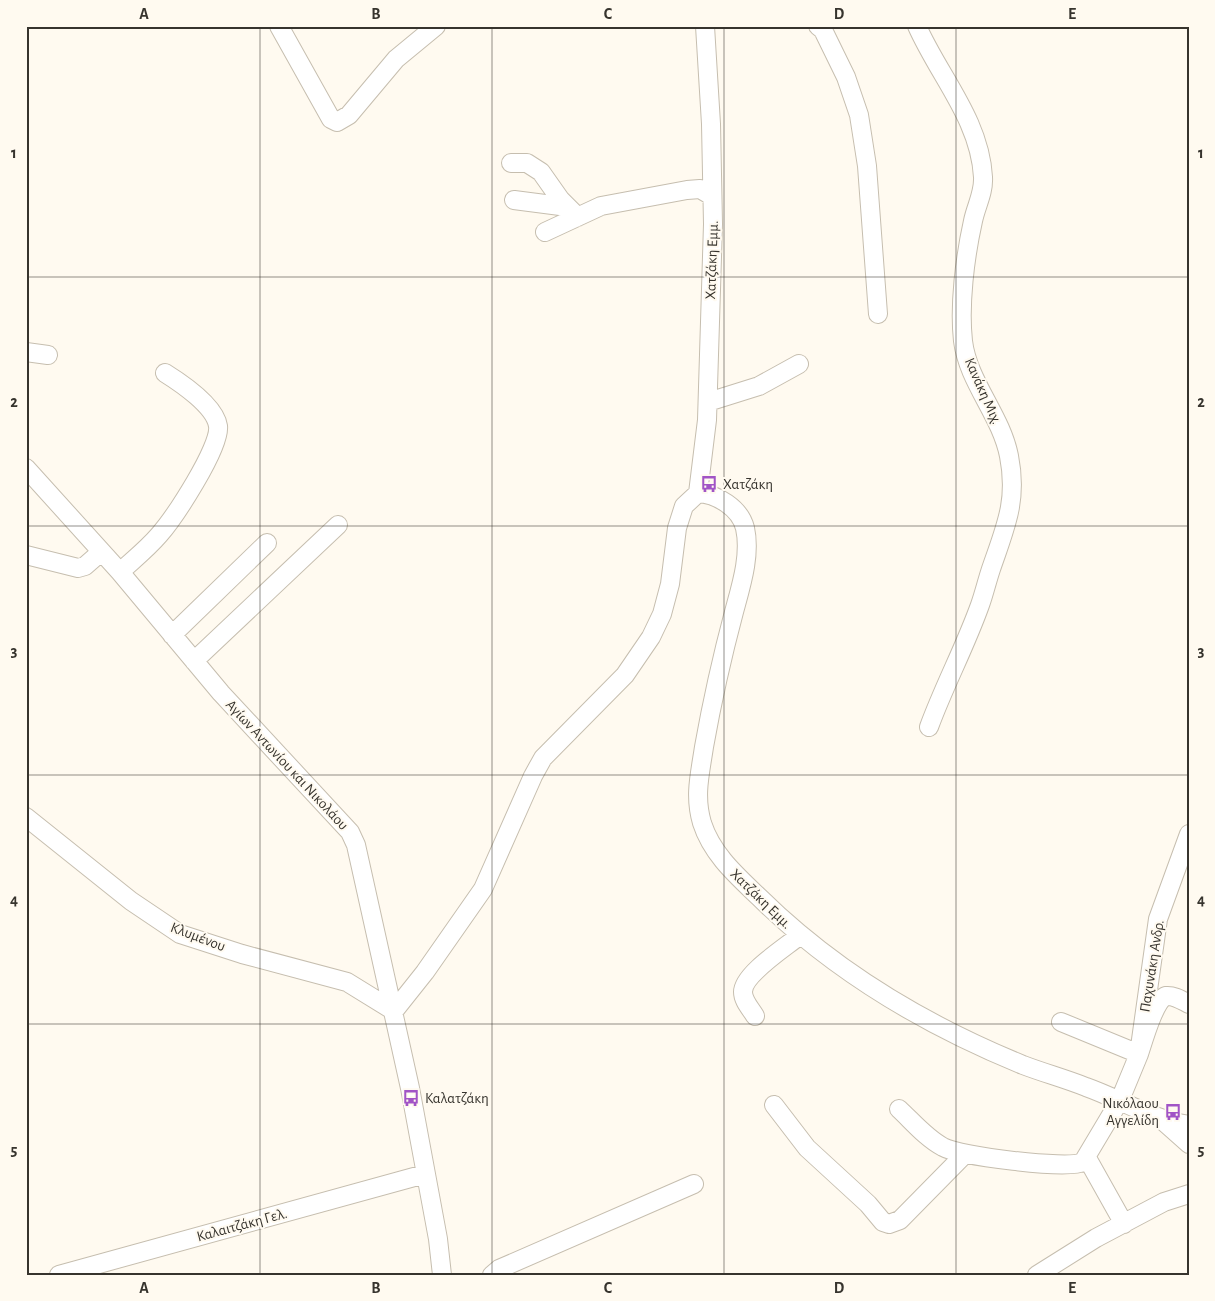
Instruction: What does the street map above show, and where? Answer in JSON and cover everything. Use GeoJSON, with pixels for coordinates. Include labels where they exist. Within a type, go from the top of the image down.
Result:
{"type":"FeatureCollection","features":[{"type":"Feature","properties":{"kind":"street"},"geometry":{"type":"LineString","coordinates":[[279,26],[330,119],[337,122],[349,115],[408,47],[436,26]]}},
{"type":"Feature","properties":{"kind":"street","name":"Χατζάκη Εμμ."},"geometry":{"type":"LineString","coordinates":[[704,26],[711,124],[713,224],[708,402],[698,493],[715,497],[736,512],[744,527],[747,547],[740,587],[710,710],[698,774],[697,792],[701,819],[711,844],[725,864],[800,936],[867,986],[929,1021],[1023,1065],[1120,1100],[1162,1120]]}},
{"type":"Feature","properties":{"kind":"street"},"geometry":{"type":"LineString","coordinates":[[818,26],[823,30],[846,77],[859,115],[868,166],[878,314]]}},
{"type":"Feature","properties":{"kind":"street","name":"Κανάκη Μιχ."},"geometry":{"type":"LineString","coordinates":[[917,26],[964,112],[980,157],[983,189],[973,220],[966,261],[963,342],[968,364],[1002,433],[1009,454],[1012,475],[1012,504],[1006,532],[980,606],[929,727]]}},
{"type":"Feature","properties":{"kind":"street"},"geometry":{"type":"LineString","coordinates":[[511,163],[527,164],[541,172],[573,212]]}},
{"type":"Feature","properties":{"kind":"street"},"geometry":{"type":"LineString","coordinates":[[545,232],[573,212],[667,193],[700,189],[712,196]]}},
{"type":"Feature","properties":{"kind":"street"},"geometry":{"type":"LineString","coordinates":[[514,200],[573,212]]}},
{"type":"Feature","properties":{"kind":"street"},"geometry":{"type":"LineString","coordinates":[[26,352],[48,354]]}},
{"type":"Feature","properties":{"kind":"street"},"geometry":{"type":"LineString","coordinates":[[708,402],[759,386],[799,364]]}},
{"type":"Feature","properties":{"kind":"street"},"geometry":{"type":"LineString","coordinates":[[120,572],[158,536],[175,514],[213,452],[218,439],[218,426],[214,415],[188,388],[166,373]]}},
{"type":"Feature","properties":{"kind":"street","name":"Αγίων Αντωνίου και Νικολάου"},"geometry":{"type":"LineString","coordinates":[[26,468],[120,572],[221,693],[350,832],[361,862],[394,1011],[438,1239],[442,1275]]}},
{"type":"Feature","properties":{"kind":"street"},"geometry":{"type":"LineString","coordinates":[[394,1011],[426,972],[482,888],[543,758],[625,675],[651,637],[662,614],[670,584],[673,548],[679,520],[684,506],[698,493]]}},
{"type":"Feature","properties":{"kind":"street"},"geometry":{"type":"LineString","coordinates":[[194,661],[338,524]]}},
{"type":"Feature","properties":{"kind":"street"},"geometry":{"type":"LineString","coordinates":[[172,635],[267,543]]}},
{"type":"Feature","properties":{"kind":"street"},"geometry":{"type":"LineString","coordinates":[[26,555],[78,568],[85,566],[101,552]]}},
{"type":"Feature","properties":{"kind":"street","name":"Κλυμένου"},"geometry":{"type":"LineString","coordinates":[[26,817],[131,902],[180,934],[242,954],[347,982],[394,1011]]}},
{"type":"Feature","properties":{"kind":"street","name":"Παχυνάκη Ανδρ."},"geometry":{"type":"LineString","coordinates":[[1088,1158],[1120,1100],[1139,1054],[1158,919],[1189,834]]}},
{"type":"Feature","properties":{"kind":"street"},"geometry":{"type":"LineString","coordinates":[[755,1016],[744,998],[743,990],[745,985],[756,971],[800,936]]}},
{"type":"Feature","properties":{"kind":"street"},"geometry":{"type":"LineString","coordinates":[[1061,1022],[1139,1054],[1155,1008],[1162,998],[1173,997],[1189,1004]]}},
{"type":"Feature","properties":{"kind":"street"},"geometry":{"type":"LineString","coordinates":[[774,1105],[807,1148],[868,1204],[883,1222],[889,1224],[900,1220],[965,1154]]}},
{"type":"Feature","properties":{"kind":"street"},"geometry":{"type":"LineString","coordinates":[[899,1109],[937,1143],[965,1154],[1069,1165],[1079,1165],[1088,1158],[1125,1223]]}},
{"type":"Feature","properties":{"kind":"street"},"geometry":{"type":"LineString","coordinates":[[1162,1120],[1189,1125]]}},
{"type":"Feature","properties":{"kind":"street"},"geometry":{"type":"LineString","coordinates":[[1162,1120],[1189,1144]]}},
{"type":"Feature","properties":{"kind":"street","name":"Καλαιτζάκη Γελ."},"geometry":{"type":"LineString","coordinates":[[59,1275],[425,1174]]}},
{"type":"Feature","properties":{"kind":"street"},"geometry":{"type":"LineString","coordinates":[[492,1275],[499,1269],[694,1184]]}},
{"type":"Feature","properties":{"kind":"street"},"geometry":{"type":"LineString","coordinates":[[1037,1275],[1096,1238],[1164,1202],[1189,1194]]}},
{"type":"Feature","properties":{"kind":"place","name":"Χατζάκη"},"geometry":{"type":"Point","coordinates":[709,484]}},
{"type":"Feature","properties":{"kind":"place","name":"Καλατζάκη"},"geometry":{"type":"Point","coordinates":[411,1098]}},
{"type":"Feature","properties":{"kind":"place","name":"Νικόλαου Αγγελίδη"},"geometry":{"type":"Point","coordinates":[1173,1112]}}]}
